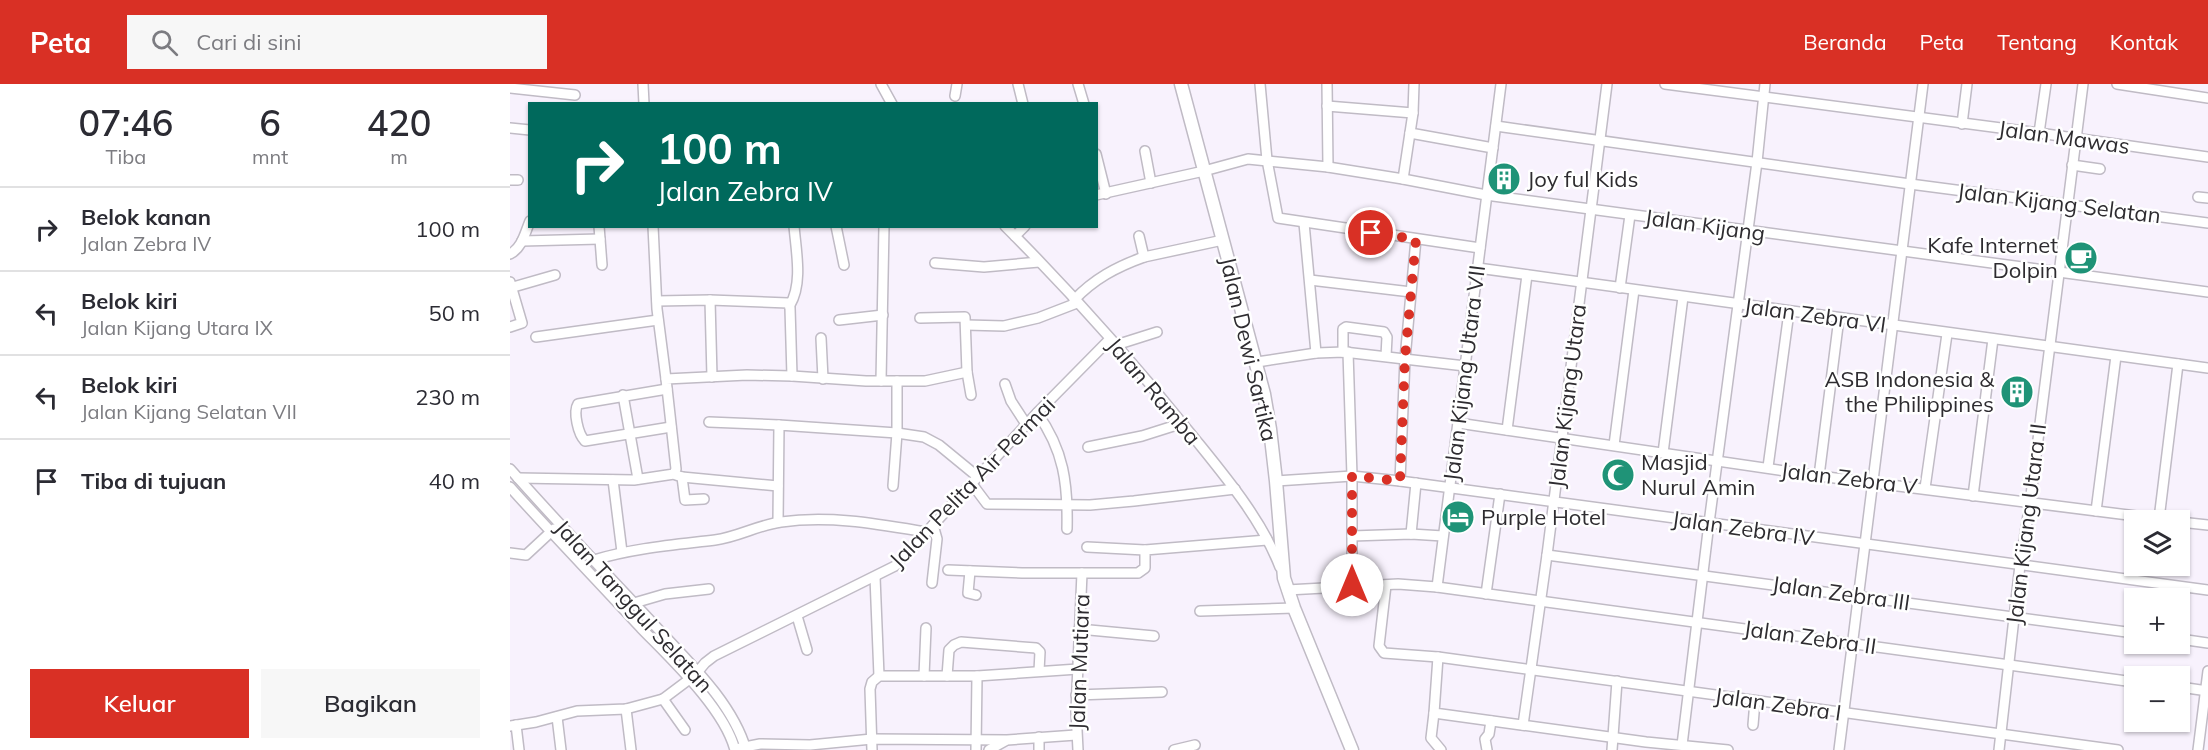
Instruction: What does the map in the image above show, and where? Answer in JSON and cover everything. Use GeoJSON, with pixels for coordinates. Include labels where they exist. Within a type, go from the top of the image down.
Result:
{"type":"FeatureCollection","features":[{"type":"Feature","properties":{"kind":"main road","name":"Jalan Dewi Sartika"},"geometry":{"type":"LineString","coordinates":[[1181,84],[1257,362],[1270,429],[1282,572],[1294,608],[1352,750]]}},
{"type":"Feature","properties":{"kind":"street"},"geometry":{"type":"LineString","coordinates":[[643,84],[644,102]]}},
{"type":"Feature","properties":{"kind":"street"},"geometry":{"type":"LineString","coordinates":[[881,84],[891,102]]}},
{"type":"Feature","properties":{"kind":"street"},"geometry":{"type":"LineString","coordinates":[[955,96],[957,84]]}},
{"type":"Feature","properties":{"kind":"street"},"geometry":{"type":"LineString","coordinates":[[1018,84],[1022,102]]}},
{"type":"Feature","properties":{"kind":"street"},"geometry":{"type":"LineString","coordinates":[[1078,84],[1083,102]]}},
{"type":"Feature","properties":{"kind":"street"},"geometry":{"type":"LineString","coordinates":[[1260,84],[1267,160],[1277,217],[1283,220],[1480,248]]}},
{"type":"Feature","properties":{"kind":"street"},"geometry":{"type":"LineString","coordinates":[[1327,84],[1328,167]]}},
{"type":"Feature","properties":{"kind":"street"},"geometry":{"type":"LineString","coordinates":[[1403,178],[1413,112],[1414,84]]}},
{"type":"Feature","properties":{"kind":"street"},"geometry":{"type":"LineString","coordinates":[[1486,195],[1501,84]]}},
{"type":"Feature","properties":{"kind":"street"},"geometry":{"type":"LineString","coordinates":[[1591,210],[1607,84]]}},
{"type":"Feature","properties":{"kind":"street","name":"Jalan Mawas"},"geometry":{"type":"LineString","coordinates":[[1665,84],[2208,157]]}},
{"type":"Feature","properties":{"kind":"street"},"geometry":{"type":"LineString","coordinates":[[1682,745],[1765,84]]}},
{"type":"Feature","properties":{"kind":"street"},"geometry":{"type":"LineString","coordinates":[[1839,750],[1923,84]]}},
{"type":"Feature","properties":{"kind":"street"},"geometry":{"type":"LineString","coordinates":[[1962,124],[1967,84]]}},
{"type":"Feature","properties":{"kind":"street"},"geometry":{"type":"LineString","coordinates":[[2039,133],[2046,84]]}},
{"type":"Feature","properties":{"kind":"street","name":"Jalan Kijang Utara II"},"geometry":{"type":"LineString","coordinates":[[1999,750],[2020,565],[2030,503],[2083,84]]}},
{"type":"Feature","properties":{"kind":"street"},"geometry":{"type":"LineString","coordinates":[[2117,84],[2208,98]]}},
{"type":"Feature","properties":{"kind":"street"},"geometry":{"type":"LineString","coordinates":[[510,88],[575,95]]}},
{"type":"Feature","properties":{"kind":"street"},"geometry":{"type":"LineString","coordinates":[[1327,106],[1413,112]]}},
{"type":"Feature","properties":{"kind":"street","name":"Jalan Kijang Selatan"},"geometry":{"type":"LineString","coordinates":[[1496,126],[2208,223]]}},
{"type":"Feature","properties":{"kind":"street"},"geometry":{"type":"LineString","coordinates":[[510,128],[528,130]]}},
{"type":"Feature","properties":{"kind":"street"},"geometry":{"type":"LineString","coordinates":[[1410,133],[1493,148]]}},
{"type":"Feature","properties":{"kind":"street"},"geometry":{"type":"LineString","coordinates":[[1145,151],[1151,183]]}},
{"type":"Feature","properties":{"kind":"street","name":"Jalan Kijang"},"geometry":{"type":"LineString","coordinates":[[1101,194],[1204,171],[1243,159],[1267,160],[1403,178],[1486,195],[1591,210],[2208,292]]}},
{"type":"Feature","properties":{"kind":"street"},"geometry":{"type":"LineString","coordinates":[[2072,165],[2100,169]]}},
{"type":"Feature","properties":{"kind":"street"},"geometry":{"type":"LineString","coordinates":[[1098,170],[1101,194]]}},
{"type":"Feature","properties":{"kind":"street","name":"Jalan Kijang Utara VII"},"geometry":{"type":"LineString","coordinates":[[1437,586],[1486,195]]}},
{"type":"Feature","properties":{"kind":"street"},"geometry":{"type":"LineString","coordinates":[[2198,196],[2208,198]]}},
{"type":"Feature","properties":{"kind":"street","name":"Jalan Kijang Utara"},"geometry":{"type":"LineString","coordinates":[[1523,725],[1591,210]]}},
{"type":"Feature","properties":{"kind":"street"},"geometry":{"type":"LineString","coordinates":[[1620,288],[1630,215]]}},
{"type":"Feature","properties":{"kind":"street"},"geometry":{"type":"LineString","coordinates":[[1304,223],[1316,353]]}},
{"type":"Feature","properties":{"kind":"street"},"geometry":{"type":"LineString","coordinates":[[510,254],[522,241],[528,226]]}},
{"type":"Feature","properties":{"kind":"street"},"geometry":{"type":"LineString","coordinates":[[599,228],[602,265]]}},
{"type":"Feature","properties":{"kind":"street"},"geometry":{"type":"LineString","coordinates":[[653,228],[658,320],[676,469],[685,500],[704,500]]}},
{"type":"Feature","properties":{"kind":"street"},"geometry":{"type":"LineString","coordinates":[[792,376],[790,305],[797,282],[794,228]]}},
{"type":"Feature","properties":{"kind":"street"},"geometry":{"type":"LineString","coordinates":[[836,228],[844,265]]}},
{"type":"Feature","properties":{"kind":"street"},"geometry":{"type":"LineString","coordinates":[[881,381],[884,228]]}},
{"type":"Feature","properties":{"kind":"street","name":"Jalan Ramba"},"geometry":{"type":"LineString","coordinates":[[1007,228],[1076,301],[1183,423],[1235,489],[1267,540],[1282,572]]}},
{"type":"Feature","properties":{"kind":"street"},"geometry":{"type":"LineString","coordinates":[[1015,236],[1023,228]]}},
{"type":"Feature","properties":{"kind":"street"},"geometry":{"type":"LineString","coordinates":[[1139,236],[1144,257]]}},
{"type":"Feature","properties":{"kind":"street"},"geometry":{"type":"LineString","coordinates":[[522,241],[600,239]]}},
{"type":"Feature","properties":{"kind":"street"},"geometry":{"type":"LineString","coordinates":[[1400,481],[1405,358],[1416,239]]}},
{"type":"Feature","properties":{"kind":"street"},"geometry":{"type":"LineString","coordinates":[[966,325],[1008,325],[1038,318],[1076,301],[1087,286],[1121,265],[1144,257],[1223,240]]}},
{"type":"Feature","properties":{"kind":"street"},"geometry":{"type":"LineString","coordinates":[[934,263],[984,267],[1039,262]]}},
{"type":"Feature","properties":{"kind":"street","name":"Jalan Zebra VI"},"geometry":{"type":"LineString","coordinates":[[1478,268],[2208,368]]}},
{"type":"Feature","properties":{"kind":"street"},"geometry":{"type":"LineString","coordinates":[[510,327],[522,323],[511,286],[555,275]]}},
{"type":"Feature","properties":{"kind":"street"},"geometry":{"type":"LineString","coordinates":[[1507,430],[1527,275]]}},
{"type":"Feature","properties":{"kind":"street"},"geometry":{"type":"LineString","coordinates":[[1310,280],[1411,292]]}},
{"type":"Feature","properties":{"kind":"street"},"geometry":{"type":"LineString","coordinates":[[1614,446],[1634,290]]}},
{"type":"Feature","properties":{"kind":"street"},"geometry":{"type":"LineString","coordinates":[[1663,453],[1683,297]]}},
{"type":"Feature","properties":{"kind":"street"},"geometry":{"type":"LineString","coordinates":[[710,300],[712,377]]}},
{"type":"Feature","properties":{"kind":"street"},"geometry":{"type":"LineString","coordinates":[[657,301],[786,302],[790,305]]}},
{"type":"Feature","properties":{"kind":"street"},"geometry":{"type":"LineString","coordinates":[[1768,467],[1789,312]]}},
{"type":"Feature","properties":{"kind":"street"},"geometry":{"type":"LineString","coordinates":[[839,320],[883,315]]}},
{"type":"Feature","properties":{"kind":"street"},"geometry":{"type":"LineString","coordinates":[[920,318],[963,316],[965,318],[967,372],[971,395]]}},
{"type":"Feature","properties":{"kind":"street"},"geometry":{"type":"LineString","coordinates":[[1819,476],[1839,318]]}},
{"type":"Feature","properties":{"kind":"street"},"geometry":{"type":"LineString","coordinates":[[536,337],[658,320]]}},
{"type":"Feature","properties":{"kind":"street"},"geometry":{"type":"LineString","coordinates":[[1352,585],[1352,476],[1343,328],[1385,333],[1386,356]]}},
{"type":"Feature","properties":{"kind":"street"},"geometry":{"type":"LineString","coordinates":[[1113,342],[1157,332]]}},
{"type":"Feature","properties":{"kind":"street"},"geometry":{"type":"LineString","coordinates":[[1925,488],[1947,334]]}},
{"type":"Feature","properties":{"kind":"street"},"geometry":{"type":"LineString","coordinates":[[821,338],[823,379]]}},
{"type":"Feature","properties":{"kind":"street"},"geometry":{"type":"LineString","coordinates":[[1974,496],[1993,339]]}},
{"type":"Feature","properties":{"kind":"street","name":"Jalan Pelita Air Permai"},"geometry":{"type":"LineString","coordinates":[[513,725],[577,711],[626,710],[663,699],[694,676],[714,656],[895,566],[1026,424],[1113,342]]}},
{"type":"Feature","properties":{"kind":"street"},"geometry":{"type":"LineString","coordinates":[[1257,362],[1316,353],[1345,352],[1465,366]]}},
{"type":"Feature","properties":{"kind":"street"},"geometry":{"type":"LineString","coordinates":[[2096,511],[2116,356]]}},
{"type":"Feature","properties":{"kind":"street"},"geometry":{"type":"LineString","coordinates":[[2165,510],[2178,364]]}},
{"type":"Feature","properties":{"kind":"street"},"geometry":{"type":"LineString","coordinates":[[671,427],[585,441],[581,437],[575,410],[578,404],[666,384],[712,377],[792,376],[823,379],[925,381],[967,372]]}},
{"type":"Feature","properties":{"kind":"street"},"geometry":{"type":"LineString","coordinates":[[893,486],[897,433],[897,381]]}},
{"type":"Feature","properties":{"kind":"street"},"geometry":{"type":"LineString","coordinates":[[1005,384],[1011,401],[1026,424]]}},
{"type":"Feature","properties":{"kind":"street"},"geometry":{"type":"LineString","coordinates":[[622,395],[638,479]]}},
{"type":"Feature","properties":{"kind":"street"},"geometry":{"type":"LineString","coordinates":[[1037,413],[1049,429],[1057,447],[1066,480],[1067,529]]}},
{"type":"Feature","properties":{"kind":"street"},"geometry":{"type":"LineString","coordinates":[[709,422],[897,433],[924,437],[938,444],[975,481],[987,504],[1090,505],[1235,489]]}},
{"type":"Feature","properties":{"kind":"street"},"geometry":{"type":"LineString","coordinates":[[1088,447],[1142,436],[1183,423]]}},
{"type":"Feature","properties":{"kind":"street","name":"Jalan Zebra V"},"geometry":{"type":"LineString","coordinates":[[1458,423],[1819,476],[2124,515]]}},
{"type":"Feature","properties":{"kind":"street"},"geometry":{"type":"LineString","coordinates":[[778,522],[779,426]]}},
{"type":"Feature","properties":{"kind":"street","name":"Jalan Tanggul Selatan"},"geometry":{"type":"LineString","coordinates":[[510,470],[632,601],[736,723],[746,748]]}},
{"type":"Feature","properties":{"kind":"street"},"geometry":{"type":"LineString","coordinates":[[518,478],[613,480],[678,476],[778,486]]}},
{"type":"Feature","properties":{"kind":"street","name":"Jalan Zebra IV"},"geometry":{"type":"LineString","coordinates":[[1276,481],[1352,476],[1400,481],[2208,590]]}},
{"type":"Feature","properties":{"kind":"street"},"geometry":{"type":"LineString","coordinates":[[613,480],[622,552]]}},
{"type":"Feature","properties":{"kind":"street"},"geometry":{"type":"LineString","coordinates":[[1411,534],[1416,483]]}},
{"type":"Feature","properties":{"kind":"street","name":"Jalan Tanggul Selatan"},"geometry":{"type":"LineString","coordinates":[[510,487],[620,605],[694,676],[732,738],[735,749]]}},
{"type":"Feature","properties":{"kind":"street"},"geometry":{"type":"LineString","coordinates":[[1486,594],[1500,494]]}},
{"type":"Feature","properties":{"kind":"street"},"geometry":{"type":"LineString","coordinates":[[594,560],[622,552],[667,544],[723,539],[778,522],[840,520],[929,529],[937,539],[932,583]]}},
{"type":"Feature","properties":{"kind":"street"},"geometry":{"type":"LineString","coordinates":[[510,553],[526,555],[560,523]]}},
{"type":"Feature","properties":{"kind":"street"},"geometry":{"type":"LineString","coordinates":[[2190,523],[2208,525]]}},
{"type":"Feature","properties":{"kind":"street"},"geometry":{"type":"LineString","coordinates":[[1352,536],[1411,534],[1443,537]]}},
{"type":"Feature","properties":{"kind":"street"},"geometry":{"type":"LineString","coordinates":[[1087,547],[1145,550],[1267,540]]}},
{"type":"Feature","properties":{"kind":"street"},"geometry":{"type":"LineString","coordinates":[[948,570],[1140,573],[1145,566],[1145,550]]}},
{"type":"Feature","properties":{"kind":"street","name":"Jalan Zebra III"},"geometry":{"type":"LineString","coordinates":[[1547,555],[2124,632]]}},
{"type":"Feature","properties":{"kind":"street"},"geometry":{"type":"LineString","coordinates":[[970,570],[967,593],[976,595]]}},
{"type":"Feature","properties":{"kind":"street","name":"Jalan Mutiara"},"geometry":{"type":"LineString","coordinates":[[1078,750],[1076,735],[1082,573]]}},
{"type":"Feature","properties":{"kind":"street"},"geometry":{"type":"LineString","coordinates":[[875,577],[879,676]]}},
{"type":"Feature","properties":{"kind":"street","name":"Jalan Zebra II"},"geometry":{"type":"LineString","coordinates":[[1287,590],[1352,585],[1437,586],[2124,681]]}},
{"type":"Feature","properties":{"kind":"street","name":"Jalan Zebra I"},"geometry":{"type":"LineString","coordinates":[[1386,585],[1378,646],[1384,653],[1438,657],[2118,750]]}},
{"type":"Feature","properties":{"kind":"street"},"geometry":{"type":"LineString","coordinates":[[620,605],[665,594],[709,589]]}},
{"type":"Feature","properties":{"kind":"street"},"geometry":{"type":"LineString","coordinates":[[1200,611],[1294,608]]}},
{"type":"Feature","properties":{"kind":"street"},"geometry":{"type":"LineString","coordinates":[[796,616],[807,650]]}},
{"type":"Feature","properties":{"kind":"street"},"geometry":{"type":"LineString","coordinates":[[924,676],[926,628]]}},
{"type":"Feature","properties":{"kind":"street"},"geometry":{"type":"LineString","coordinates":[[1079,629],[1154,636]]}},
{"type":"Feature","properties":{"kind":"street"},"geometry":{"type":"LineString","coordinates":[[2190,640],[2208,643]]}},
{"type":"Feature","properties":{"kind":"street"},"geometry":{"type":"LineString","coordinates":[[947,676],[949,650],[961,642],[1035,648],[1040,652],[1039,671]]}},
{"type":"Feature","properties":{"kind":"street"},"geometry":{"type":"LineString","coordinates":[[1438,657],[1431,738],[1441,750]]}},
{"type":"Feature","properties":{"kind":"street"},"geometry":{"type":"LineString","coordinates":[[872,750],[870,689],[872,682],[879,676],[977,676],[1078,669]]}},
{"type":"Feature","properties":{"kind":"street"},"geometry":{"type":"LineString","coordinates":[[2198,750],[2208,671]]}},
{"type":"Feature","properties":{"kind":"street"},"geometry":{"type":"LineString","coordinates":[[976,750],[977,676]]}},
{"type":"Feature","properties":{"kind":"street"},"geometry":{"type":"LineString","coordinates":[[1612,750],[1617,681]]}},
{"type":"Feature","properties":{"kind":"street"},"geometry":{"type":"LineString","coordinates":[[2190,688],[2207,691]]}},
{"type":"Feature","properties":{"kind":"street"},"geometry":{"type":"LineString","coordinates":[[1077,695],[1162,692]]}},
{"type":"Feature","properties":{"kind":"street"},"geometry":{"type":"LineString","coordinates":[[663,699],[685,730]]}},
{"type":"Feature","properties":{"kind":"street"},"geometry":{"type":"LineString","coordinates":[[1753,724],[1755,701]]}},
{"type":"Feature","properties":{"kind":"street"},"geometry":{"type":"LineString","coordinates":[[621,750],[630,746],[626,710]]}},
{"type":"Feature","properties":{"kind":"street"},"geometry":{"type":"LineString","coordinates":[[1434,713],[1646,742],[1725,750]]}},
{"type":"Feature","properties":{"kind":"street"},"geometry":{"type":"LineString","coordinates":[[556,717],[561,750]]}},
{"type":"Feature","properties":{"kind":"street"},"geometry":{"type":"LineString","coordinates":[[1487,750],[1485,739],[1489,734],[1491,721]]}},
{"type":"Feature","properties":{"kind":"street"},"geometry":{"type":"LineString","coordinates":[[513,725],[519,750]]}},
{"type":"Feature","properties":{"kind":"street"},"geometry":{"type":"LineString","coordinates":[[735,749],[786,743],[810,745],[872,739],[1007,740],[1076,735]]}},
{"type":"Feature","properties":{"kind":"street"},"geometry":{"type":"LineString","coordinates":[[1039,737],[1039,750]]}},
{"type":"Feature","properties":{"kind":"street"},"geometry":{"type":"LineString","coordinates":[[944,750],[945,738]]}},
{"type":"Feature","properties":{"kind":"street"},"geometry":{"type":"LineString","coordinates":[[989,750],[1007,740]]}},
{"type":"Feature","properties":{"kind":"street"},"geometry":{"type":"LineString","coordinates":[[1174,750],[1195,745]]}},
{"type":"Feature","properties":{"kind":"place","name":"Joy ful Kids"},"geometry":{"type":"Point","coordinates":[1504,179]}},
{"type":"Feature","properties":{"kind":"place","name":"Kafe Internet Dolpin"},"geometry":{"type":"Point","coordinates":[2081,258]}},
{"type":"Feature","properties":{"kind":"place","name":"ASB Indonesia & the Philippines"},"geometry":{"type":"Point","coordinates":[2017,392]}},
{"type":"Feature","properties":{"kind":"place","name":"Masjid Nurul Amin"},"geometry":{"type":"Point","coordinates":[1618,475]}},
{"type":"Feature","properties":{"kind":"place","name":"Purple Hotel"},"geometry":{"type":"Point","coordinates":[1458,517]}},
{"type":"Feature","properties":{"kind":"route"},"geometry":{"type":"LineString","coordinates":[[1352,585],[1352,476],[1400,481],[1405,358],[1416,239],[1371,233]]}}]}
